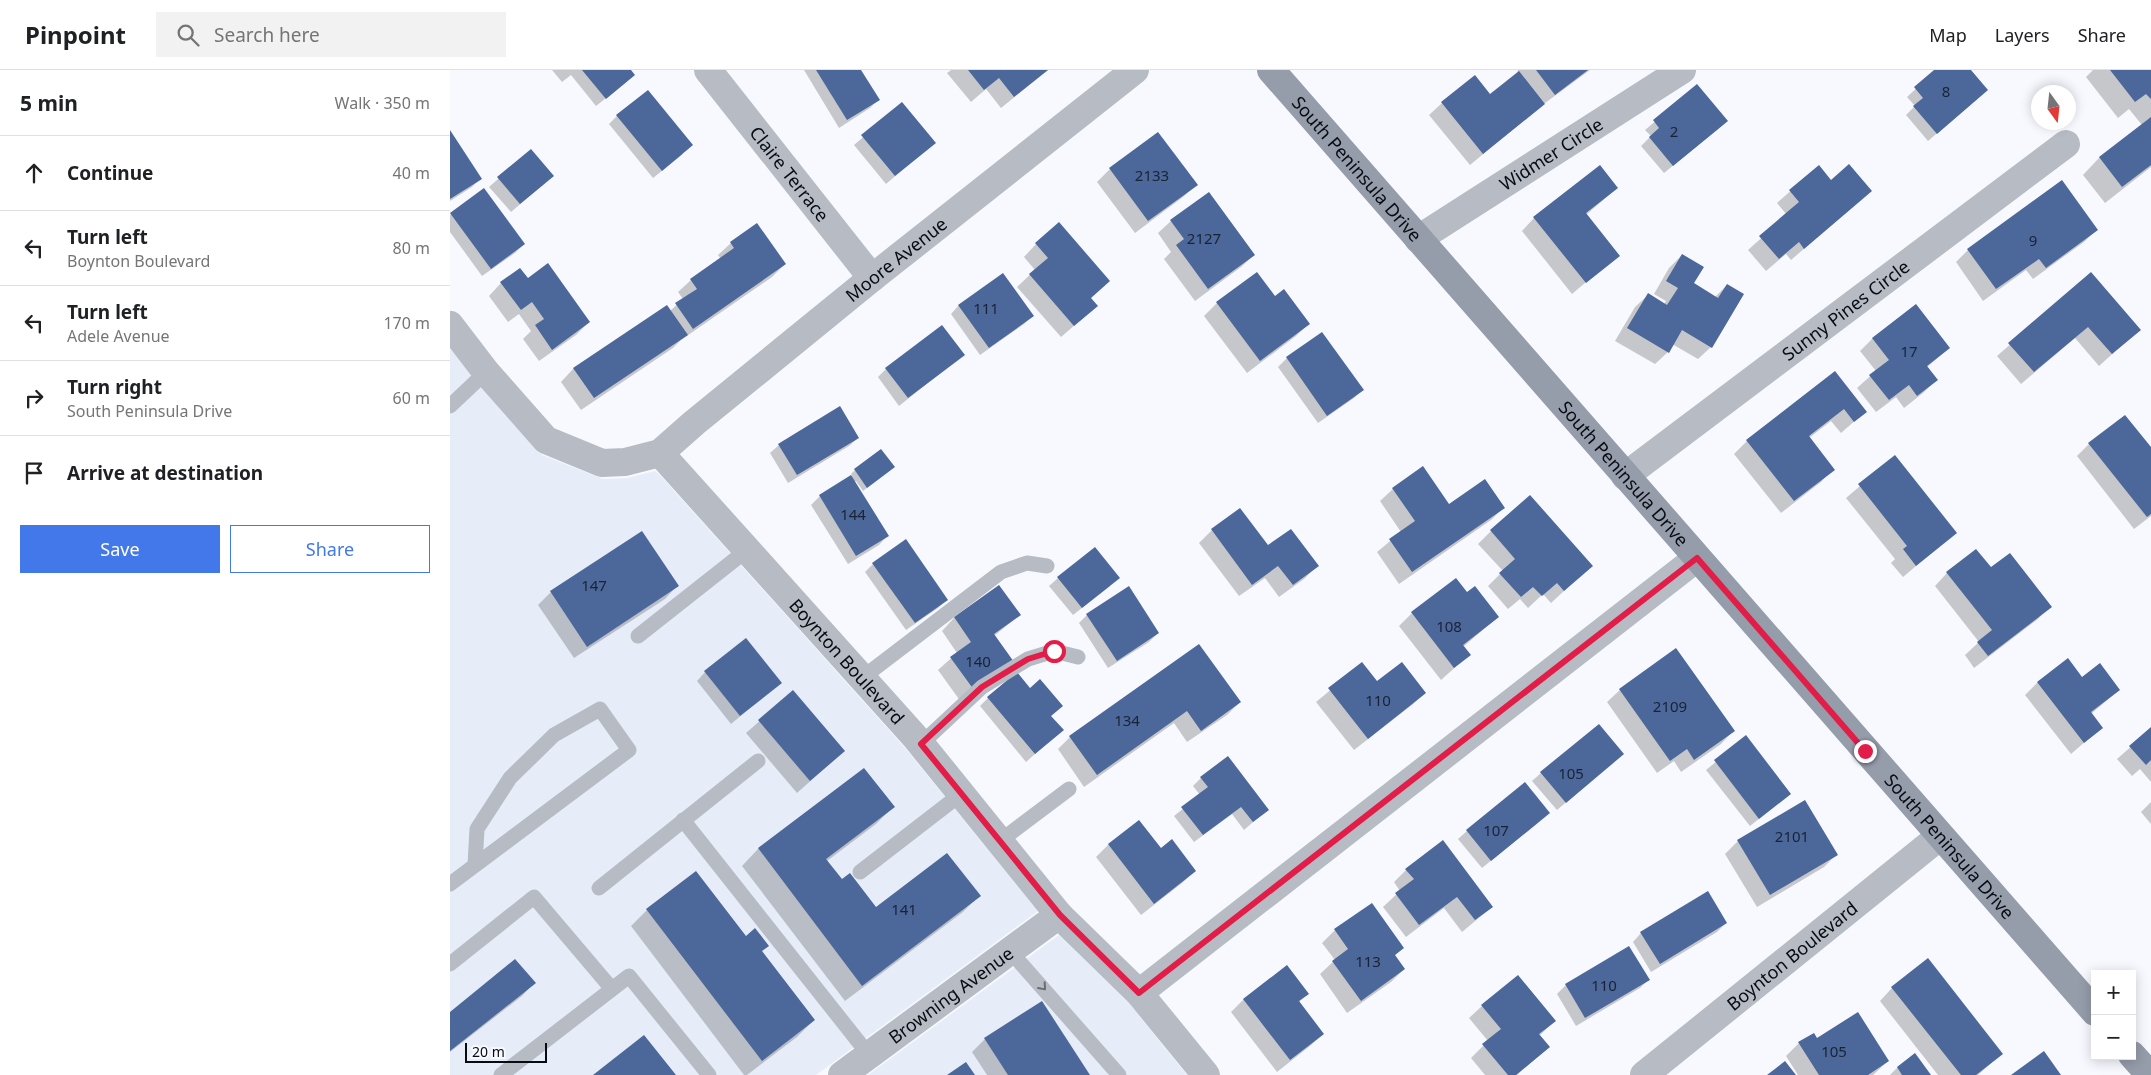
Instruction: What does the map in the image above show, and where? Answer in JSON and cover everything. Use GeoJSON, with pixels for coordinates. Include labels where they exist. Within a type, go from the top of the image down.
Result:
{"type":"FeatureCollection","features":[{"type":"Feature","properties":{"kind":"main road","name":"South Peninsula Drive"},"geometry":{"type":"LineString","coordinates":[[1271,70],[1939,837],[2091,1008]]}},
{"type":"Feature","properties":{"kind":"main road"},"geometry":{"type":"LineString","coordinates":[[2136,1059],[2150,1075]]}},
{"type":"Feature","properties":{"kind":"street","name":"Claire Terrace"},"geometry":{"type":"LineString","coordinates":[[708,70],[872,278]]}},
{"type":"Feature","properties":{"kind":"street","name":"Moore Avenue"},"geometry":{"type":"LineString","coordinates":[[660,453],[872,278],[1135,70]]}},
{"type":"Feature","properties":{"kind":"street","name":"Widmer Circle"},"geometry":{"type":"LineString","coordinates":[[1418,239],[1682,70]]}},
{"type":"Feature","properties":{"kind":"street","name":"Sunny Pines Circle"},"geometry":{"type":"LineString","coordinates":[[1625,476],[2066,144]]}},
{"type":"Feature","properties":{"kind":"street"},"geometry":{"type":"LineString","coordinates":[[450,325],[486,372],[546,440],[602,463],[625,462],[660,453]]}},
{"type":"Feature","properties":{"kind":"street","name":"Boynton Boulevard"},"geometry":{"type":"LineString","coordinates":[[660,453],[921,744],[1060,915],[1139,993],[1206,1075]]}},
{"type":"Feature","properties":{"kind":"street"},"geometry":{"type":"LineString","coordinates":[[1139,993],[1697,558]]}},
{"type":"Feature","properties":{"kind":"street","name":"Boynton Boulevard"},"geometry":{"type":"LineString","coordinates":[[1644,1075],[1939,837]]}},
{"type":"Feature","properties":{"kind":"street","name":"Browning Avenue"},"geometry":{"type":"LineString","coordinates":[[842,1075],[1060,915]]}},
{"type":"Feature","properties":{"kind":"lane"},"geometry":{"type":"LineString","coordinates":[[450,406],[486,372]]}},
{"type":"Feature","properties":{"kind":"lane"},"geometry":{"type":"LineString","coordinates":[[638,636],[747,550]]}},
{"type":"Feature","properties":{"kind":"lane"},"geometry":{"type":"LineString","coordinates":[[862,678],[1001,572],[1026,563],[1047,566]]}},
{"type":"Feature","properties":{"kind":"lane"},"geometry":{"type":"LineString","coordinates":[[921,744],[982,687],[1028,659],[1054,651],[1078,657]]}},
{"type":"Feature","properties":{"kind":"lane"},"geometry":{"type":"LineString","coordinates":[[450,884],[629,750],[600,709],[554,736],[510,778],[477,829],[475,865]]}},
{"type":"Feature","properties":{"kind":"lane"},"geometry":{"type":"LineString","coordinates":[[599,888],[758,761]]}},
{"type":"Feature","properties":{"kind":"lane"},"geometry":{"type":"LineString","coordinates":[[1000,841],[1069,789]]}},
{"type":"Feature","properties":{"kind":"lane"},"geometry":{"type":"LineString","coordinates":[[860,872],[961,794]]}},
{"type":"Feature","properties":{"kind":"lane"},"geometry":{"type":"LineString","coordinates":[[683,820],[869,1054]]}},
{"type":"Feature","properties":{"kind":"lane"},"geometry":{"type":"LineString","coordinates":[[450,964],[534,897],[612,989]]}},
{"type":"Feature","properties":{"kind":"lane"},"geometry":{"type":"LineString","coordinates":[[1010,951],[1120,1075]]}},
{"type":"Feature","properties":{"kind":"lane"},"geometry":{"type":"LineString","coordinates":[[502,1075],[629,976],[709,1075]]}},
{"type":"Feature","properties":{"kind":"shaded area"},"geometry":{"type":"Polygon","coordinates":[[[450,348],[476,382],[542,455],[603,479],[627,478],[655,471],[660,475],[906,749],[1038,911],[816,1075],[450,1075],[450,348]]]}},
{"type":"Feature","properties":{"kind":"shaded area"},"geometry":{"type":"Polygon","coordinates":[[[1059,935],[1129,1003],[1187,1075],[868,1075],[1059,935]]]}},
{"type":"Feature","properties":{"kind":"building"},"geometry":{"type":"Polygon","coordinates":[[[582,70],[631,70],[635,75],[606,99],[582,70]]]}},
{"type":"Feature","properties":{"kind":"building"},"geometry":{"type":"Polygon","coordinates":[[[816,70],[861,70],[880,100],[847,120],[816,70]]]}},
{"type":"Feature","properties":{"kind":"building"},"geometry":{"type":"Polygon","coordinates":[[[968,70],[1048,70],[1014,97],[999,78],[984,90],[968,70]]]}},
{"type":"Feature","properties":{"kind":"building"},"geometry":{"type":"Polygon","coordinates":[[[1536,70],[1588,70],[1555,95],[1536,70]]]}},
{"type":"Feature","properties":{"kind":"building"},"geometry":{"type":"Polygon","coordinates":[[[1934,70],[1971,70],[1988,90],[1937,134],[1913,106],[1923,98],[1914,87],[1934,70]]]}},
{"type":"Feature","properties":{"kind":"building"},"geometry":{"type":"Polygon","coordinates":[[[2110,70],[2151,70],[2151,99],[2146,94],[2135,102],[2110,70]]]}},
{"type":"Feature","properties":{"kind":"building"},"geometry":{"type":"Polygon","coordinates":[[[1519,71],[1545,104],[1483,154],[1441,102],[1475,75],[1490,94],[1519,71]]]}},
{"type":"Feature","properties":{"kind":"building"},"geometry":{"type":"Polygon","coordinates":[[[1697,84],[1728,121],[1673,166],[1649,137],[1659,128],[1653,120],[1697,84]]]}},
{"type":"Feature","properties":{"kind":"building"},"geometry":{"type":"Polygon","coordinates":[[[648,90],[693,145],[662,171],[616,115],[648,90]]]}},
{"type":"Feature","properties":{"kind":"building"},"geometry":{"type":"Polygon","coordinates":[[[902,102],[936,143],[895,176],[861,135],[902,102]]]}},
{"type":"Feature","properties":{"kind":"building"},"geometry":{"type":"Polygon","coordinates":[[[2151,117],[2151,165],[2122,187],[2099,157],[2151,117]]]}},
{"type":"Feature","properties":{"kind":"building"},"geometry":{"type":"Polygon","coordinates":[[[450,130],[482,179],[450,199],[450,130]]]}},
{"type":"Feature","properties":{"kind":"building"},"geometry":{"type":"Polygon","coordinates":[[[1158,132],[1198,185],[1148,221],[1109,168],[1158,132]]]}},
{"type":"Feature","properties":{"kind":"building"},"geometry":{"type":"Polygon","coordinates":[[[531,149],[554,176],[520,204],[497,177],[531,149]]]}},
{"type":"Feature","properties":{"kind":"building"},"geometry":{"type":"Polygon","coordinates":[[[1849,164],[1872,191],[1804,249],[1799,242],[1779,259],[1759,236],[1799,202],[1789,190],[1819,165],[1831,180],[1849,164]]]}},
{"type":"Feature","properties":{"kind":"building"},"geometry":{"type":"Polygon","coordinates":[[[1600,165],[1618,188],[1586,213],[1620,256],[1586,283],[1533,217],[1600,165]]]}},
{"type":"Feature","properties":{"kind":"building"},"geometry":{"type":"Polygon","coordinates":[[[2062,180],[2098,230],[2046,268],[2039,259],[1996,289],[1967,249],[2062,180]]]}},
{"type":"Feature","properties":{"kind":"building"},"geometry":{"type":"Polygon","coordinates":[[[484,188],[525,244],[491,269],[450,213],[484,188]]]}},
{"type":"Feature","properties":{"kind":"building"},"geometry":{"type":"Polygon","coordinates":[[[1209,192],[1255,255],[1208,289],[1176,245],[1184,239],[1170,220],[1209,192]]]}},
{"type":"Feature","properties":{"kind":"building"},"geometry":{"type":"Polygon","coordinates":[[[1059,222],[1110,281],[1091,298],[1098,306],[1074,326],[1029,274],[1048,258],[1035,243],[1059,222]]]}},
{"type":"Feature","properties":{"kind":"building"},"geometry":{"type":"Polygon","coordinates":[[[757,223],[786,264],[693,329],[675,303],[697,289],[690,279],[734,248],[730,242],[757,223]]]}},
{"type":"Feature","properties":{"kind":"building"},"geometry":{"type":"Polygon","coordinates":[[[1682,254],[1704,267],[1694,283],[1718,298],[1727,284],[1744,294],[1712,348],[1682,330],[1669,353],[1627,328],[1648,293],[1667,305],[1678,288],[1666,281],[1682,254]]]}},
{"type":"Feature","properties":{"kind":"building"},"geometry":{"type":"Polygon","coordinates":[[[548,263],[590,322],[552,350],[535,325],[544,319],[532,302],[521,310],[500,282],[520,268],[528,278],[548,263]]]}},
{"type":"Feature","properties":{"kind":"building"},"geometry":{"type":"Polygon","coordinates":[[[1257,272],[1275,296],[1284,289],[1310,324],[1260,361],[1216,302],[1257,272]]]}},
{"type":"Feature","properties":{"kind":"building"},"geometry":{"type":"Polygon","coordinates":[[[2091,272],[2141,330],[2112,354],[2088,327],[2034,372],[2008,343],[2091,272]]]}},
{"type":"Feature","properties":{"kind":"building"},"geometry":{"type":"Polygon","coordinates":[[[1003,273],[1034,316],[989,348],[958,305],[1003,273]]]}},
{"type":"Feature","properties":{"kind":"building"},"geometry":{"type":"Polygon","coordinates":[[[1916,304],[1950,348],[1927,366],[1938,380],[1917,396],[1909,385],[1889,400],[1869,375],[1889,360],[1872,338],[1916,304]]]}},
{"type":"Feature","properties":{"kind":"building"},"geometry":{"type":"Polygon","coordinates":[[[667,305],[688,335],[594,398],[573,368],[667,305]]]}},
{"type":"Feature","properties":{"kind":"building"},"geometry":{"type":"Polygon","coordinates":[[[942,325],[965,355],[908,398],[885,368],[942,325]]]}},
{"type":"Feature","properties":{"kind":"building"},"geometry":{"type":"Polygon","coordinates":[[[1322,332],[1364,390],[1327,416],[1286,357],[1322,332]]]}},
{"type":"Feature","properties":{"kind":"building"},"geometry":{"type":"Polygon","coordinates":[[[1835,371],[1867,412],[1854,422],[1844,409],[1809,436],[1835,470],[1794,501],[1746,440],[1835,371]]]}},
{"type":"Feature","properties":{"kind":"building"},"geometry":{"type":"Polygon","coordinates":[[[840,406],[859,438],[797,475],[778,444],[840,406]]]}},
{"type":"Feature","properties":{"kind":"building"},"geometry":{"type":"Polygon","coordinates":[[[2125,415],[2151,447],[2151,514],[2147,517],[2088,443],[2125,415]]]}},
{"type":"Feature","properties":{"kind":"building"},"geometry":{"type":"Polygon","coordinates":[[[881,449],[895,467],[867,488],[854,469],[881,449]]]}},
{"type":"Feature","properties":{"kind":"building"},"geometry":{"type":"Polygon","coordinates":[[[1895,455],[1957,533],[1916,566],[1903,549],[1907,546],[1858,484],[1895,455]]]}},
{"type":"Feature","properties":{"kind":"building"},"geometry":{"type":"Polygon","coordinates":[[[1423,466],[1449,504],[1485,479],[1505,508],[1412,572],[1389,539],[1415,521],[1392,488],[1423,466]]]}},
{"type":"Feature","properties":{"kind":"building"},"geometry":{"type":"Polygon","coordinates":[[[851,475],[889,536],[856,556],[819,495],[851,475]]]}},
{"type":"Feature","properties":{"kind":"building"},"geometry":{"type":"Polygon","coordinates":[[[1530,495],[1593,566],[1564,591],[1557,583],[1542,596],[1533,587],[1521,597],[1499,573],[1515,559],[1490,530],[1530,495]]]}},
{"type":"Feature","properties":{"kind":"building"},"geometry":{"type":"Polygon","coordinates":[[[1240,508],[1268,545],[1291,529],[1319,566],[1293,585],[1278,566],[1252,585],[1211,529],[1240,508]]]}},
{"type":"Feature","properties":{"kind":"building"},"geometry":{"type":"Polygon","coordinates":[[[642,531],[679,586],[587,647],[550,591],[642,531]]]}},
{"type":"Feature","properties":{"kind":"building"},"geometry":{"type":"Polygon","coordinates":[[[906,539],[948,600],[915,623],[872,563],[906,539]]]}},
{"type":"Feature","properties":{"kind":"building"},"geometry":{"type":"Polygon","coordinates":[[[1095,547],[1120,578],[1082,608],[1057,577],[1095,547]]]}},
{"type":"Feature","properties":{"kind":"building"},"geometry":{"type":"Polygon","coordinates":[[[1976,549],[1991,567],[2010,553],[2052,607],[1988,656],[1977,642],[1992,630],[1946,572],[1976,549]]]}},
{"type":"Feature","properties":{"kind":"building"},"geometry":{"type":"Polygon","coordinates":[[[1456,578],[1467,592],[1475,586],[1499,617],[1463,645],[1471,655],[1454,668],[1411,612],[1456,578]]]}},
{"type":"Feature","properties":{"kind":"building"},"geometry":{"type":"Polygon","coordinates":[[[999,585],[1021,615],[994,634],[1014,662],[974,690],[950,657],[971,642],[954,617],[999,585]]]}},
{"type":"Feature","properties":{"kind":"building"},"geometry":{"type":"Polygon","coordinates":[[[1129,586],[1159,633],[1117,661],[1086,614],[1129,586]]]}},
{"type":"Feature","properties":{"kind":"building"},"geometry":{"type":"Polygon","coordinates":[[[746,638],[782,683],[740,716],[704,671],[746,638]]]}},
{"type":"Feature","properties":{"kind":"building"},"geometry":{"type":"Polygon","coordinates":[[[1199,644],[1241,702],[1201,731],[1187,711],[1097,775],[1069,736],[1199,644]]]}},
{"type":"Feature","properties":{"kind":"building"},"geometry":{"type":"Polygon","coordinates":[[[1676,648],[1735,731],[1694,760],[1687,749],[1670,761],[1619,689],[1676,648]]]}},
{"type":"Feature","properties":{"kind":"building"},"geometry":{"type":"Polygon","coordinates":[[[2068,658],[2082,677],[2100,663],[2120,690],[2091,712],[2103,728],[2084,743],[2037,682],[2068,658]]]}},
{"type":"Feature","properties":{"kind":"building"},"geometry":{"type":"Polygon","coordinates":[[[1362,662],[1377,681],[1402,662],[1426,693],[1368,739],[1328,688],[1362,662]]]}},
{"type":"Feature","properties":{"kind":"building"},"geometry":{"type":"Polygon","coordinates":[[[1017,672],[1030,688],[1040,679],[1063,706],[1051,716],[1064,730],[1035,754],[987,697],[1017,672]]]}},
{"type":"Feature","properties":{"kind":"building"},"geometry":{"type":"Polygon","coordinates":[[[793,690],[845,751],[810,781],[758,720],[793,690]]]}},
{"type":"Feature","properties":{"kind":"building"},"geometry":{"type":"Polygon","coordinates":[[[1599,724],[1624,754],[1566,803],[1540,772],[1599,724]]]}},
{"type":"Feature","properties":{"kind":"building"},"geometry":{"type":"Polygon","coordinates":[[[2151,727],[2151,760],[2146,765],[2129,746],[2151,727]]]}},
{"type":"Feature","properties":{"kind":"building"},"geometry":{"type":"Polygon","coordinates":[[[1746,735],[1791,794],[1759,819],[1714,760],[1746,735]]]}},
{"type":"Feature","properties":{"kind":"building"},"geometry":{"type":"Polygon","coordinates":[[[1228,756],[1269,810],[1253,822],[1241,807],[1203,835],[1181,807],[1208,787],[1200,777],[1228,756]]]}},
{"type":"Feature","properties":{"kind":"building"},"geometry":{"type":"Polygon","coordinates":[[[864,768],[895,807],[826,859],[842,879],[850,873],[876,907],[947,853],[981,896],[862,986],[758,848],[864,768]]]}},
{"type":"Feature","properties":{"kind":"building"},"geometry":{"type":"Polygon","coordinates":[[[1525,782],[1550,813],[1491,861],[1466,830],[1525,782]]]}},
{"type":"Feature","properties":{"kind":"building"},"geometry":{"type":"Polygon","coordinates":[[[1805,800],[1838,855],[1770,895],[1737,840],[1805,800]]]}},
{"type":"Feature","properties":{"kind":"building"},"geometry":{"type":"Polygon","coordinates":[[[1139,820],[1161,848],[1172,839],[1196,871],[1154,904],[1108,844],[1139,820]]]}},
{"type":"Feature","properties":{"kind":"building"},"geometry":{"type":"Polygon","coordinates":[[[1443,840],[1493,907],[1475,920],[1457,897],[1419,925],[1395,893],[1414,879],[1405,869],[1443,840]]]}},
{"type":"Feature","properties":{"kind":"building"},"geometry":{"type":"Polygon","coordinates":[[[696,871],[746,936],[755,928],[769,946],[762,951],[815,1020],[762,1061],[646,909],[696,871]]]}},
{"type":"Feature","properties":{"kind":"building"},"geometry":{"type":"Polygon","coordinates":[[[1708,891],[1727,923],[1660,964],[1640,932],[1708,891]]]}},
{"type":"Feature","properties":{"kind":"building"},"geometry":{"type":"Polygon","coordinates":[[[1372,903],[1404,948],[1395,955],[1405,969],[1361,1001],[1332,961],[1348,949],[1334,929],[1372,903]]]}},
{"type":"Feature","properties":{"kind":"building"},"geometry":{"type":"Polygon","coordinates":[[[1629,946],[1650,980],[1585,1018],[1565,984],[1629,946]]]}},
{"type":"Feature","properties":{"kind":"building"},"geometry":{"type":"Polygon","coordinates":[[[1928,958],[2003,1054],[1976,1075],[1961,1075],[1891,987],[1928,958]]]}},
{"type":"Feature","properties":{"kind":"building"},"geometry":{"type":"Polygon","coordinates":[[[515,959],[536,983],[450,1051],[450,1012],[515,959]]]}},
{"type":"Feature","properties":{"kind":"building"},"geometry":{"type":"Polygon","coordinates":[[[1287,965],[1309,994],[1299,1001],[1324,1034],[1290,1060],[1243,999],[1287,965]]]}},
{"type":"Feature","properties":{"kind":"building"},"geometry":{"type":"Polygon","coordinates":[[[1518,975],[1556,1021],[1539,1034],[1550,1047],[1516,1075],[1508,1075],[1482,1044],[1501,1029],[1481,1005],[1518,975]]]}},
{"type":"Feature","properties":{"kind":"building"},"geometry":{"type":"Polygon","coordinates":[[[1042,1001],[1090,1075],[1008,1075],[984,1038],[1042,1001]]]}},
{"type":"Feature","properties":{"kind":"building"},"geometry":{"type":"Polygon","coordinates":[[[1858,1012],[1889,1061],[1868,1075],[1819,1075],[1798,1042],[1814,1033],[1817,1038],[1858,1012]]]}},
{"type":"Feature","properties":{"kind":"building"},"geometry":{"type":"Polygon","coordinates":[[[644,1035],[676,1075],[593,1075],[644,1035]]]}},
{"type":"Feature","properties":{"kind":"building"},"geometry":{"type":"Polygon","coordinates":[[[2044,1051],[2061,1075],[2011,1075],[2044,1051]]]}},
{"type":"Feature","properties":{"kind":"building"},"geometry":{"type":"Polygon","coordinates":[[[1915,1053],[1931,1075],[1902,1075],[1897,1067],[1915,1053]]]}},
{"type":"Feature","properties":{"kind":"building"},"geometry":{"type":"Polygon","coordinates":[[[1785,1061],[1796,1075],[1767,1075],[1785,1061]]]}},
{"type":"Feature","properties":{"kind":"building"},"geometry":{"type":"Polygon","coordinates":[[[966,1062],[975,1075],[947,1075],[966,1062]]]}},
{"type":"Feature","properties":{"kind":"route"},"geometry":{"type":"LineString","coordinates":[[1054,651],[1028,659],[982,687],[921,744],[1060,915],[1139,993],[1697,558],[1865,751]]}}]}
